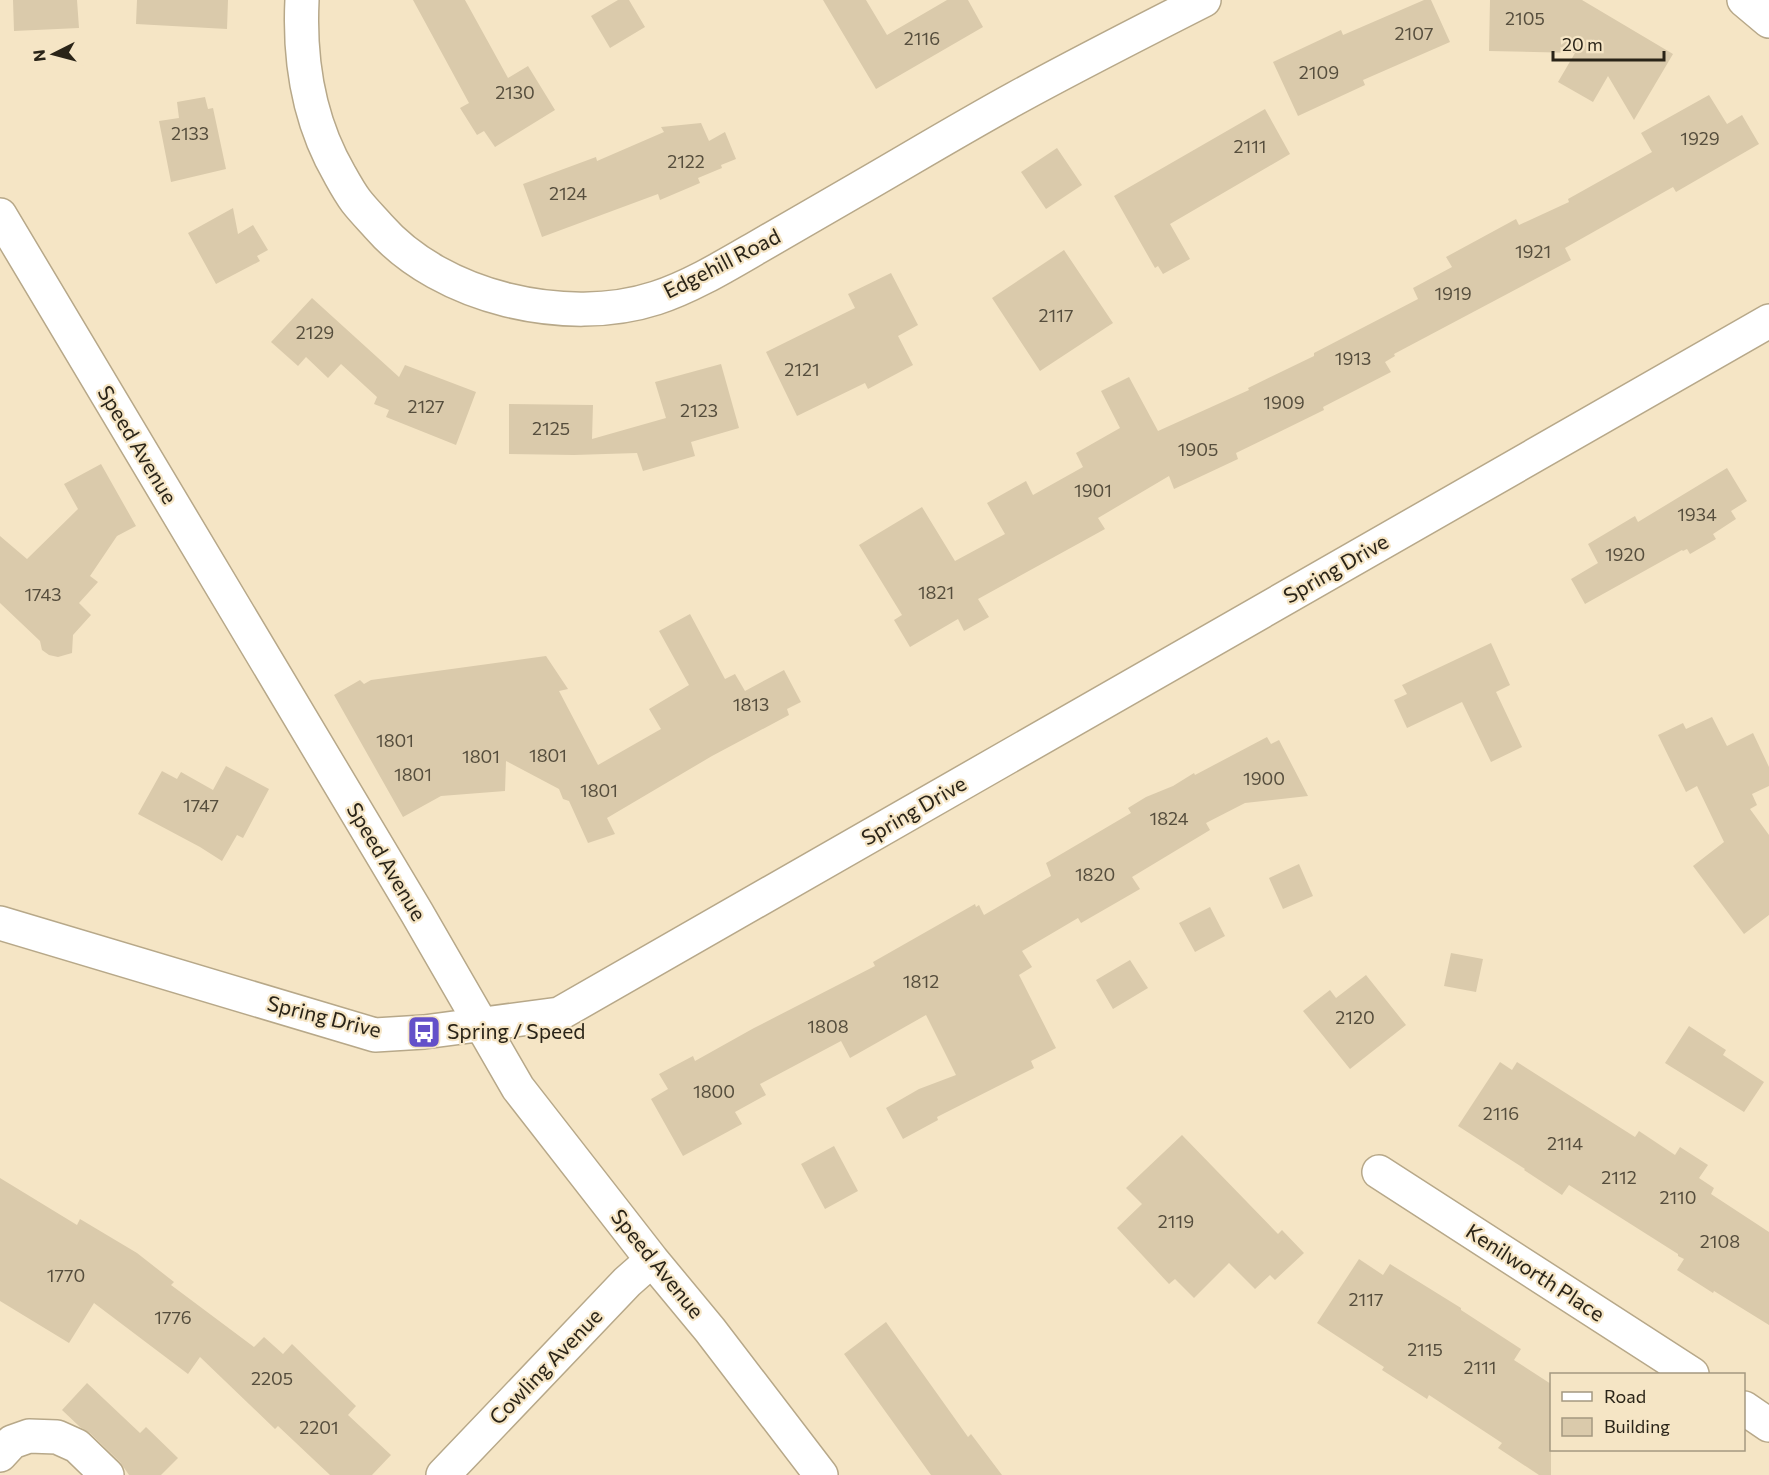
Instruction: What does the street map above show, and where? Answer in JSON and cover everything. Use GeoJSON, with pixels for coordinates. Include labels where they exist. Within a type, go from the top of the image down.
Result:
{"type":"FeatureCollection","features":[{"type":"Feature","properties":{"kind":"street","name":"Edgehill Road"},"geometry":{"type":"LineString","coordinates":[[302,0],[302,46],[306,86],[317,126],[333,163],[354,199],[390,240],[435,272],[468,288],[505,300],[543,307],[581,309],[619,306],[656,298],[714,272],[1016,98],[1200,1]]}},
{"type":"Feature","properties":{"kind":"street"},"geometry":{"type":"LineString","coordinates":[[1744,0],[1769,21]]}},
{"type":"Feature","properties":{"kind":"street","name":"Speed Avenue"},"geometry":{"type":"LineString","coordinates":[[0,215],[405,892],[518,1088],[652,1260],[710,1330],[821,1475]]}},
{"type":"Feature","properties":{"kind":"street","name":"Spring Drive"},"geometry":{"type":"LineString","coordinates":[[0,923],[375,1035],[424,1032],[559,1014],[1769,321]]}},
{"type":"Feature","properties":{"kind":"street","name":"Kenilworth Place"},"geometry":{"type":"LineString","coordinates":[[1379,1172],[1690,1373]]}},
{"type":"Feature","properties":{"kind":"street","name":"Cowling Avenue"},"geometry":{"type":"LineString","coordinates":[[443,1475],[627,1282],[652,1260]]}},
{"type":"Feature","properties":{"kind":"street"},"geometry":{"type":"LineString","coordinates":[[1745,1409],[1769,1425]]}},
{"type":"Feature","properties":{"kind":"street"},"geometry":{"type":"LineString","coordinates":[[0,1455],[12,1442],[29,1436],[57,1437],[77,1446],[107,1475]]}},
{"type":"Feature","properties":{"kind":"building"},"geometry":{"type":"Polygon","coordinates":[[[13,0],[77,0],[79,28],[14,31],[13,0]]]}},
{"type":"Feature","properties":{"kind":"building"},"geometry":{"type":"Polygon","coordinates":[[[137,0],[228,0],[227,29],[136,24],[137,0]]]}},
{"type":"Feature","properties":{"kind":"building"},"geometry":{"type":"Polygon","coordinates":[[[413,0],[465,0],[508,78],[528,66],[555,110],[495,147],[484,131],[477,135],[460,108],[469,103],[413,0]]]}},
{"type":"Feature","properties":{"kind":"building"},"geometry":{"type":"Polygon","coordinates":[[[618,0],[629,0],[645,27],[610,48],[591,16],[618,0]]]}},
{"type":"Feature","properties":{"kind":"building"},"geometry":{"type":"Polygon","coordinates":[[[823,0],[866,0],[887,35],[947,0],[968,0],[983,27],[876,89],[823,0]]]}},
{"type":"Feature","properties":{"kind":"building"},"geometry":{"type":"Polygon","coordinates":[[[1424,0],[1431,0],[1450,42],[1363,80],[1365,85],[1298,116],[1273,62],[1341,30],[1343,35],[1424,0]]]}},
{"type":"Feature","properties":{"kind":"building"},"geometry":{"type":"Polygon","coordinates":[[[1490,0],[1582,0],[1673,54],[1634,120],[1608,76],[1593,102],[1558,82],[1575,53],[1489,51],[1490,0]]]}},
{"type":"Feature","properties":{"kind":"building"},"geometry":{"type":"Polygon","coordinates":[[[1709,95],[1727,124],[1742,115],[1759,144],[1676,192],[1673,187],[1565,248],[1571,260],[1394,354],[1395,356],[1385,362],[1391,372],[1323,407],[1324,410],[1236,453],[1238,459],[1174,489],[1169,476],[1098,518],[1105,529],[978,599],[989,617],[964,631],[958,619],[910,647],[894,620],[902,615],[859,545],[922,507],[955,561],[1005,534],[987,503],[1026,481],[1033,495],[1083,467],[1076,453],[1120,428],[1101,391],[1129,377],[1158,431],[1249,390],[1248,388],[1314,356],[1314,353],[1418,299],[1413,288],[1452,267],[1446,257],[1516,219],[1519,225],[1569,202],[1568,199],[1652,152],[1641,133],[1709,95]]]}},
{"type":"Feature","properties":{"kind":"building"},"geometry":{"type":"Polygon","coordinates":[[[205,97],[208,109],[213,108],[226,169],[171,182],[159,121],[179,118],[177,102],[205,97]]]}},
{"type":"Feature","properties":{"kind":"building"},"geometry":{"type":"Polygon","coordinates":[[[1265,109],[1290,154],[1170,224],[1190,259],[1163,274],[1158,266],[1155,268],[1114,196],[1265,109]]]}},
{"type":"Feature","properties":{"kind":"building"},"geometry":{"type":"Polygon","coordinates":[[[701,123],[709,141],[725,132],[736,159],[698,178],[700,183],[660,200],[658,194],[542,237],[523,184],[596,157],[597,161],[664,132],[661,127],[701,123]]]}},
{"type":"Feature","properties":{"kind":"building"},"geometry":{"type":"Polygon","coordinates":[[[1057,148],[1082,185],[1046,209],[1021,172],[1057,148]]]}},
{"type":"Feature","properties":{"kind":"building"},"geometry":{"type":"Polygon","coordinates":[[[233,208],[238,234],[253,225],[268,250],[257,256],[260,261],[216,284],[188,233],[233,208]]]}},
{"type":"Feature","properties":{"kind":"building"},"geometry":{"type":"Polygon","coordinates":[[[1064,250],[1113,323],[1040,371],[992,298],[1064,250]]]}},
{"type":"Feature","properties":{"kind":"building"},"geometry":{"type":"Polygon","coordinates":[[[891,273],[918,325],[898,336],[913,365],[868,389],[865,383],[797,416],[766,352],[855,308],[848,294],[891,273]]]}},
{"type":"Feature","properties":{"kind":"building"},"geometry":{"type":"Polygon","coordinates":[[[312,298],[399,377],[405,365],[476,392],[456,445],[386,417],[389,410],[374,404],[377,397],[341,364],[328,378],[306,357],[298,366],[271,342],[312,298]]]}},
{"type":"Feature","properties":{"kind":"building"},"geometry":{"type":"Polygon","coordinates":[[[721,364],[739,428],[691,442],[695,456],[643,471],[637,453],[509,454],[509,404],[593,405],[592,439],[666,418],[655,382],[721,364]]]}},
{"type":"Feature","properties":{"kind":"building"},"geometry":{"type":"Polygon","coordinates":[[[101,464],[136,526],[117,536],[90,576],[98,582],[79,603],[91,615],[73,635],[72,653],[58,657],[49,655],[42,650],[40,641],[0,603],[0,536],[27,559],[78,509],[64,484],[101,464]]]}},
{"type":"Feature","properties":{"kind":"building"},"geometry":{"type":"Polygon","coordinates":[[[1727,468],[1747,501],[1731,511],[1736,519],[1713,534],[1716,539],[1690,554],[1687,549],[1682,550],[1585,604],[1571,579],[1598,563],[1588,544],[1635,516],[1638,522],[1727,468]]]}},
{"type":"Feature","properties":{"kind":"building"},"geometry":{"type":"Polygon","coordinates":[[[690,614],[725,679],[735,674],[745,691],[784,670],[801,702],[787,709],[789,715],[712,756],[607,818],[615,834],[588,843],[569,801],[563,799],[559,789],[506,761],[505,791],[441,796],[403,817],[334,695],[360,680],[364,684],[371,680],[546,656],[568,689],[559,691],[598,765],[661,729],[649,709],[689,685],[659,631],[690,614]]]}},
{"type":"Feature","properties":{"kind":"building"},"geometry":{"type":"Polygon","coordinates":[[[1491,643],[1510,685],[1496,692],[1522,747],[1491,762],[1462,702],[1407,728],[1394,700],[1407,694],[1402,685],[1491,643]]]}},
{"type":"Feature","properties":{"kind":"building"},"geometry":{"type":"Polygon","coordinates":[[[1712,717],[1727,746],[1753,733],[1769,767],[1769,786],[1752,794],[1757,805],[1750,809],[1769,835],[1769,915],[1744,934],[1693,866],[1724,842],[1697,786],[1686,792],[1658,735],[1683,723],[1686,729],[1712,717]]]}},
{"type":"Feature","properties":{"kind":"building"},"geometry":{"type":"Polygon","coordinates":[[[1267,737],[1271,744],[1279,740],[1308,796],[1245,803],[1206,823],[1210,830],[1132,877],[1140,889],[1081,923],[1078,918],[1022,951],[1032,967],[1019,975],[1056,1048],[1031,1061],[1034,1068],[937,1117],[938,1120],[903,1139],[886,1108],[919,1089],[956,1075],[926,1015],[850,1058],[841,1041],[760,1084],[766,1095],[735,1112],[742,1124],[683,1156],[651,1099],[668,1089],[659,1074],[693,1056],[695,1061],[875,966],[873,962],[975,904],[976,907],[979,905],[984,915],[1051,876],[1046,863],[1131,813],[1128,808],[1267,737]]]}},
{"type":"Feature","properties":{"kind":"building"},"geometry":{"type":"Polygon","coordinates":[[[226,766],[269,789],[243,838],[237,835],[222,861],[138,814],[162,771],[177,779],[181,772],[213,790],[226,766]]]}},
{"type":"Feature","properties":{"kind":"building"},"geometry":{"type":"Polygon","coordinates":[[[1299,864],[1313,896],[1283,909],[1269,878],[1299,864]]]}},
{"type":"Feature","properties":{"kind":"building"},"geometry":{"type":"Polygon","coordinates":[[[1210,907],[1225,936],[1195,952],[1179,923],[1210,907]]]}},
{"type":"Feature","properties":{"kind":"building"},"geometry":{"type":"Polygon","coordinates":[[[1451,953],[1483,959],[1476,992],[1444,986],[1451,953]]]}},
{"type":"Feature","properties":{"kind":"building"},"geometry":{"type":"Polygon","coordinates":[[[1130,960],[1148,988],[1113,1009],[1096,980],[1130,960]]]}},
{"type":"Feature","properties":{"kind":"building"},"geometry":{"type":"Polygon","coordinates":[[[1366,975],[1406,1025],[1350,1069],[1303,1011],[1330,990],[1336,998],[1366,975]]]}},
{"type":"Feature","properties":{"kind":"building"},"geometry":{"type":"Polygon","coordinates":[[[1689,1026],[1726,1050],[1723,1055],[1764,1082],[1744,1112],[1665,1063],[1689,1026]]]}},
{"type":"Feature","properties":{"kind":"building"},"geometry":{"type":"Polygon","coordinates":[[[1500,1062],[1512,1070],[1517,1062],[1635,1137],[1639,1131],[1675,1155],[1680,1147],[1708,1165],[1699,1178],[1714,1188],[1711,1194],[1769,1232],[1769,1325],[1677,1270],[1684,1259],[1678,1254],[1569,1185],[1562,1195],[1458,1126],[1500,1062]]]}},
{"type":"Feature","properties":{"kind":"building"},"geometry":{"type":"Polygon","coordinates":[[[1182,1135],[1278,1234],[1282,1230],[1304,1253],[1275,1280],[1270,1275],[1255,1289],[1229,1263],[1194,1298],[1175,1279],[1169,1284],[1117,1228],[1142,1204],[1126,1188],[1182,1135]]]}},
{"type":"Feature","properties":{"kind":"building"},"geometry":{"type":"Polygon","coordinates":[[[834,1146],[858,1191],[825,1209],[801,1164],[834,1146]]]}},
{"type":"Feature","properties":{"kind":"building"},"geometry":{"type":"Polygon","coordinates":[[[0,1178],[77,1225],[80,1219],[137,1253],[174,1282],[171,1285],[254,1347],[264,1337],[283,1354],[292,1344],[356,1406],[348,1415],[391,1455],[372,1475],[330,1475],[278,1426],[275,1429],[200,1357],[188,1374],[94,1303],[69,1343],[0,1301],[0,1178]]]}},
{"type":"Feature","properties":{"kind":"building"},"geometry":{"type":"Polygon","coordinates":[[[1359,1259],[1383,1275],[1390,1264],[1461,1308],[1521,1349],[1514,1360],[1550,1383],[1551,1475],[1539,1475],[1498,1448],[1502,1443],[1429,1395],[1427,1399],[1382,1370],[1384,1367],[1317,1323],[1359,1259]]]}},
{"type":"Feature","properties":{"kind":"building"},"geometry":{"type":"Polygon","coordinates":[[[886,1322],[968,1437],[971,1434],[1002,1475],[931,1475],[844,1354],[886,1322]]]}},
{"type":"Feature","properties":{"kind":"building"},"geometry":{"type":"Polygon","coordinates":[[[87,1383],[140,1433],[146,1427],[178,1458],[161,1475],[129,1475],[120,1462],[62,1410],[87,1383]]]}},
{"type":"Feature","properties":{"kind":"place","name":"Spring / Speed"},"geometry":{"type":"Point","coordinates":[424,1032]}}]}
